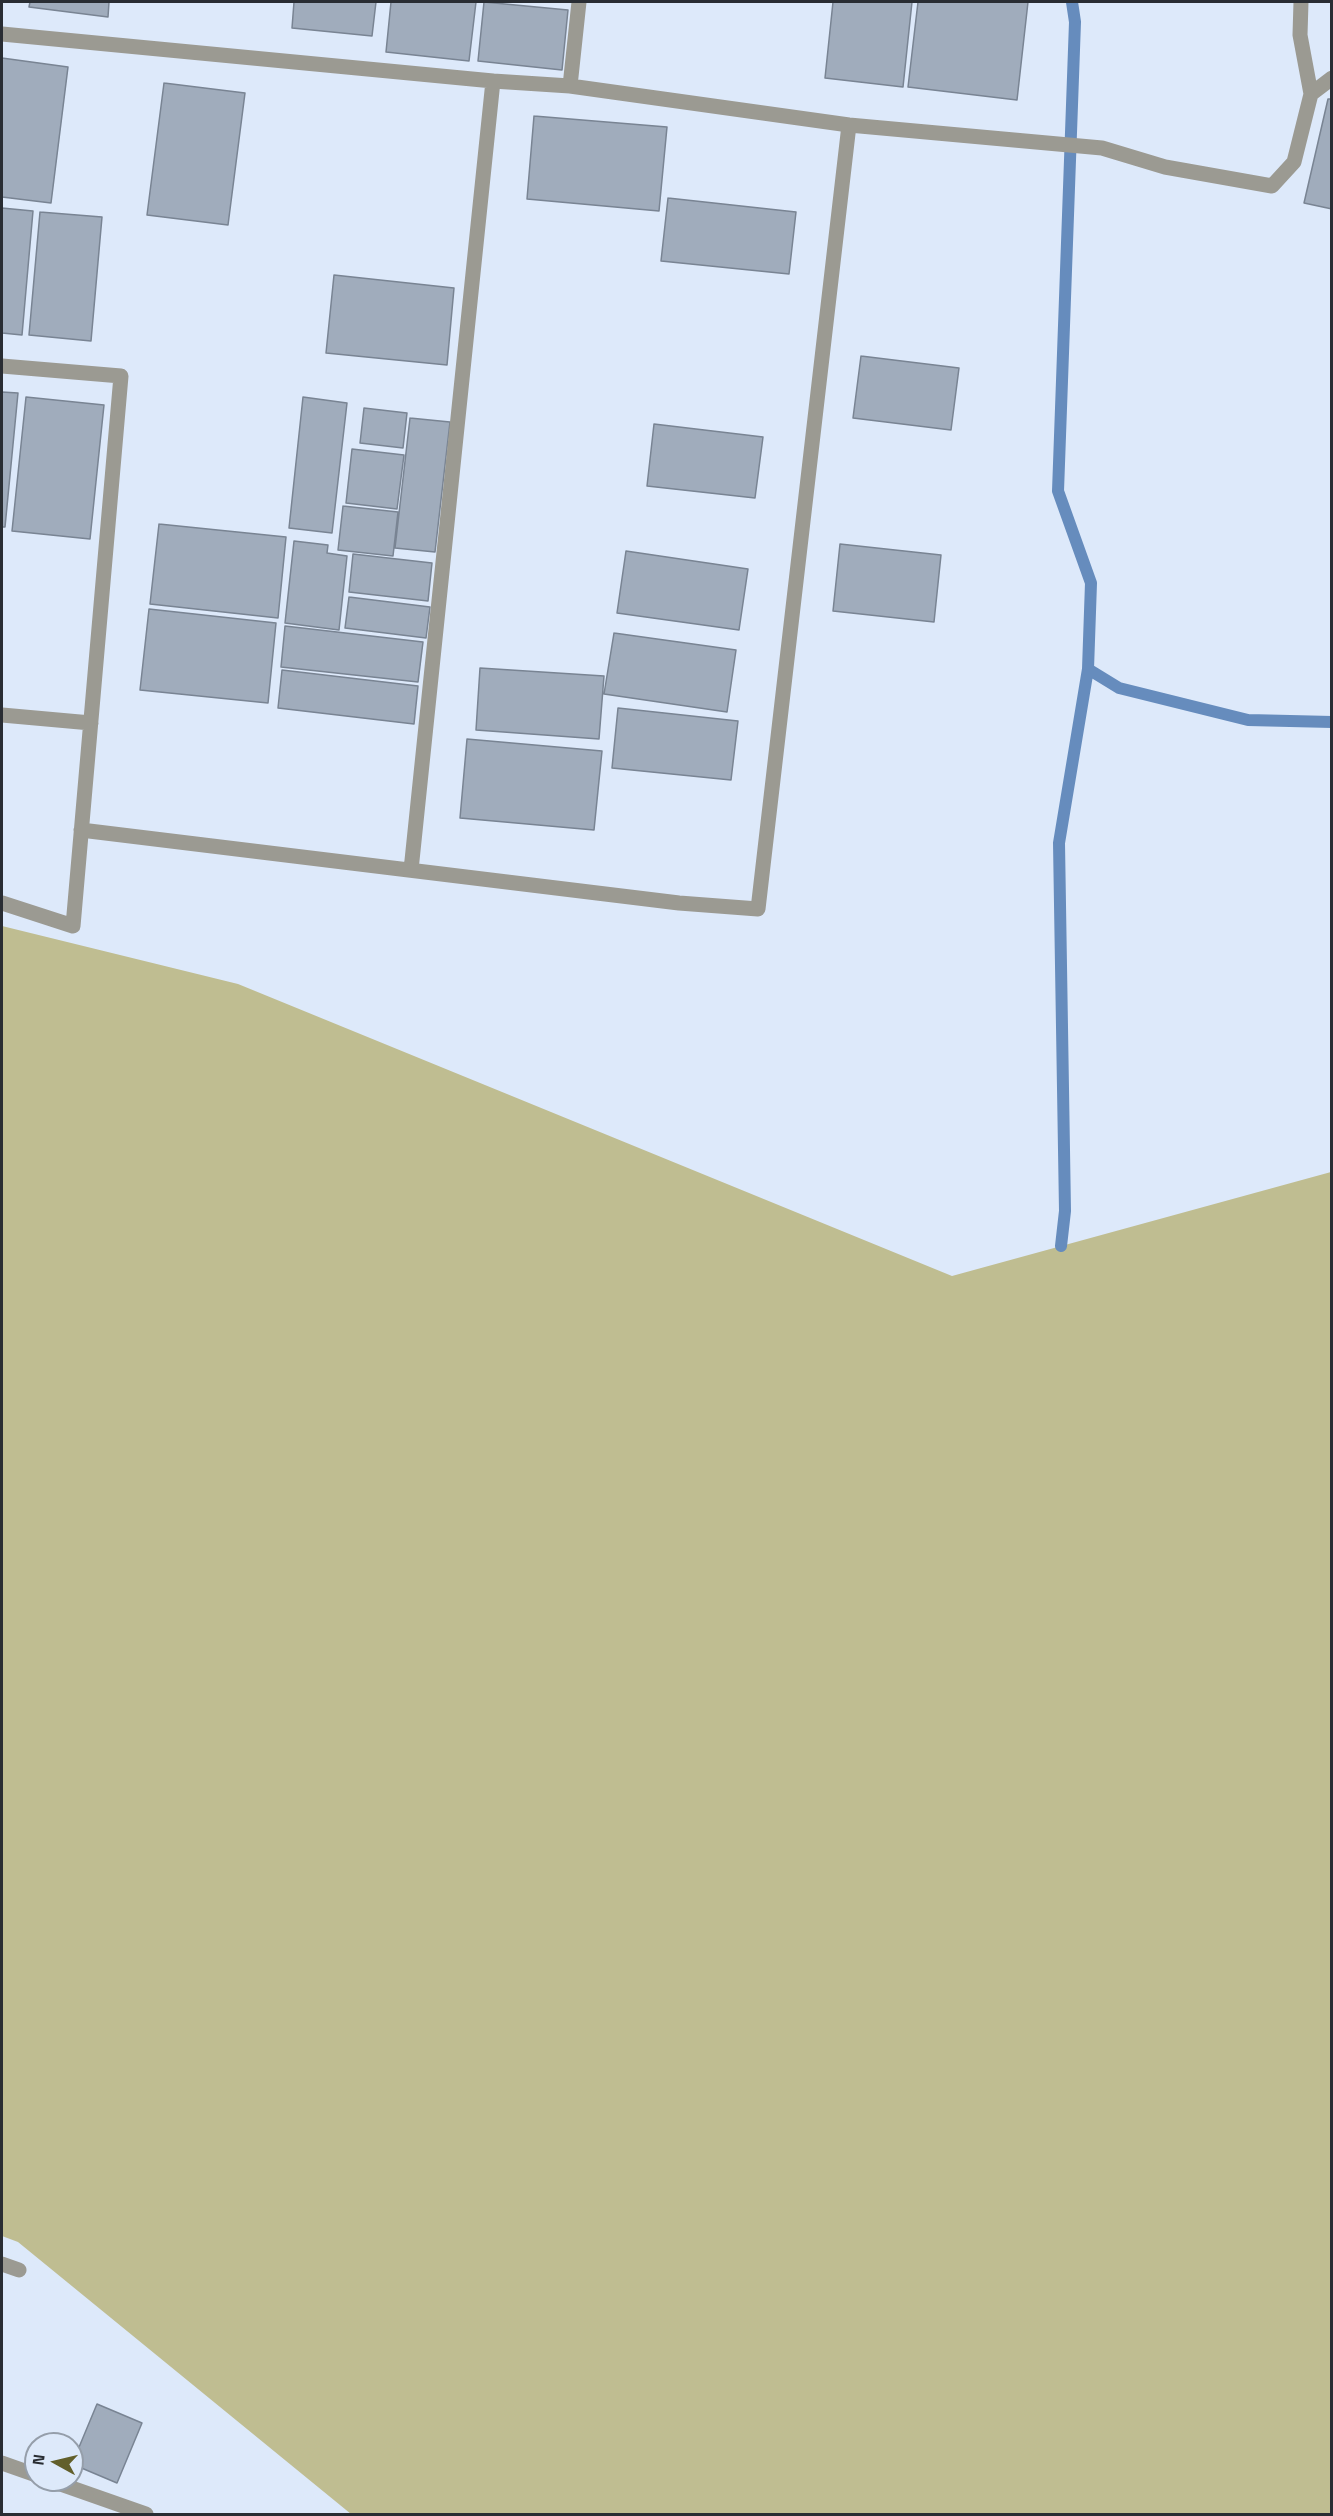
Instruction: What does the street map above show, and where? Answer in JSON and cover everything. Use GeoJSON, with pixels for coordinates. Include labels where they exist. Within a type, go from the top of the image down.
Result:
{"type":"FeatureCollection","features":[{"type":"Feature","properties":{"kind":"street"},"geometry":{"type":"LineString","coordinates":[[570,86],[579,2]]}},
{"type":"Feature","properties":{"kind":"street"},"geometry":{"type":"LineString","coordinates":[[2,33],[493,81],[570,86],[849,125],[1102,148],[1165,167],[1272,186],[1294,162],[1311,94],[1300,35],[1301,2]]}},
{"type":"Feature","properties":{"kind":"street"},"geometry":{"type":"LineString","coordinates":[[1311,94],[1332,78]]}},
{"type":"Feature","properties":{"kind":"street"},"geometry":{"type":"LineString","coordinates":[[411,870],[493,81]]}},
{"type":"Feature","properties":{"kind":"street"},"geometry":{"type":"LineString","coordinates":[[81,830],[690,905],[758,909],[849,125]]}},
{"type":"Feature","properties":{"kind":"street"},"geometry":{"type":"LineString","coordinates":[[2,366],[121,376],[73,926],[2,903]]}},
{"type":"Feature","properties":{"kind":"street"},"geometry":{"type":"LineString","coordinates":[[2,715],[91,723]]}},
{"type":"Feature","properties":{"kind":"street"},"geometry":{"type":"LineString","coordinates":[[2,2264],[19,2270]]}},
{"type":"Feature","properties":{"kind":"street"},"geometry":{"type":"LineString","coordinates":[[2,2463],[24,2471]]}},
{"type":"Feature","properties":{"kind":"street"},"geometry":{"type":"LineString","coordinates":[[84,2492],[147,2514]]}},
{"type":"Feature","properties":{"kind":"shaded area"},"geometry":{"type":"Polygon","coordinates":[[[2,926],[238,984],[952,1276],[1331,1172],[1331,2514],[351,2514],[18,2242],[2,2236],[2,926]]]}},
{"type":"Feature","properties":{"kind":"building"},"geometry":{"type":"Polygon","coordinates":[[[30,2],[109,2],[108,17],[29,7],[30,2]]]}},
{"type":"Feature","properties":{"kind":"building"},"geometry":{"type":"Polygon","coordinates":[[[294,2],[376,2],[372,36],[292,28],[294,2]]]}},
{"type":"Feature","properties":{"kind":"building"},"geometry":{"type":"Polygon","coordinates":[[[391,2],[476,2],[469,61],[386,52],[391,2]]]}},
{"type":"Feature","properties":{"kind":"building"},"geometry":{"type":"Polygon","coordinates":[[[484,2],[568,10],[562,70],[478,61],[484,2]]]}},
{"type":"Feature","properties":{"kind":"building"},"geometry":{"type":"Polygon","coordinates":[[[833,2],[912,2],[903,87],[825,78],[833,2]]]}},
{"type":"Feature","properties":{"kind":"building"},"geometry":{"type":"Polygon","coordinates":[[[918,2],[1028,2],[1017,100],[908,87],[918,2]]]}},
{"type":"Feature","properties":{"kind":"building"},"geometry":{"type":"Polygon","coordinates":[[[2,58],[68,67],[51,203],[2,197],[2,58]]]}},
{"type":"Feature","properties":{"kind":"building"},"geometry":{"type":"Polygon","coordinates":[[[164,83],[245,93],[228,225],[147,215],[164,83]]]}},
{"type":"Feature","properties":{"kind":"building"},"geometry":{"type":"Polygon","coordinates":[[[1328,99],[1332,99],[1332,209],[1304,203],[1328,99]]]}},
{"type":"Feature","properties":{"kind":"building"},"geometry":{"type":"Polygon","coordinates":[[[534,116],[667,127],[659,211],[527,199],[534,116]]]}},
{"type":"Feature","properties":{"kind":"building"},"geometry":{"type":"Polygon","coordinates":[[[668,198],[796,212],[789,274],[661,261],[668,198]]]}},
{"type":"Feature","properties":{"kind":"building"},"geometry":{"type":"Polygon","coordinates":[[[2,208],[33,211],[22,335],[2,333],[2,208]]]}},
{"type":"Feature","properties":{"kind":"building"},"geometry":{"type":"Polygon","coordinates":[[[40,212],[102,217],[91,341],[29,335],[40,212]]]}},
{"type":"Feature","properties":{"kind":"building"},"geometry":{"type":"Polygon","coordinates":[[[334,275],[454,288],[447,365],[326,353],[334,275]]]}},
{"type":"Feature","properties":{"kind":"building"},"geometry":{"type":"Polygon","coordinates":[[[861,356],[959,368],[951,430],[853,418],[861,356]]]}},
{"type":"Feature","properties":{"kind":"building"},"geometry":{"type":"Polygon","coordinates":[[[2,392],[18,393],[5,527],[2,527],[2,392]]]}},
{"type":"Feature","properties":{"kind":"building"},"geometry":{"type":"Polygon","coordinates":[[[26,397],[104,405],[90,539],[12,531],[26,397]]]}},
{"type":"Feature","properties":{"kind":"building"},"geometry":{"type":"Polygon","coordinates":[[[303,397],[347,403],[332,533],[289,528],[303,397]]]}},
{"type":"Feature","properties":{"kind":"building"},"geometry":{"type":"Polygon","coordinates":[[[364,408],[407,413],[403,448],[360,443],[364,408]]]}},
{"type":"Feature","properties":{"kind":"building"},"geometry":{"type":"Polygon","coordinates":[[[410,418],[450,422],[435,552],[395,548],[410,418]]]}},
{"type":"Feature","properties":{"kind":"building"},"geometry":{"type":"Polygon","coordinates":[[[654,424],[763,437],[755,498],[647,486],[654,424]]]}},
{"type":"Feature","properties":{"kind":"building"},"geometry":{"type":"Polygon","coordinates":[[[352,449],[404,455],[397,509],[346,503],[352,449]]]}},
{"type":"Feature","properties":{"kind":"building"},"geometry":{"type":"Polygon","coordinates":[[[343,506],[398,512],[393,556],[338,550],[343,506]]]}},
{"type":"Feature","properties":{"kind":"building"},"geometry":{"type":"Polygon","coordinates":[[[159,524],[286,537],[278,618],[150,604],[159,524]]]}},
{"type":"Feature","properties":{"kind":"building"},"geometry":{"type":"Polygon","coordinates":[[[294,541],[328,545],[327,553],[347,556],[339,630],[285,623],[294,541]]]}},
{"type":"Feature","properties":{"kind":"building"},"geometry":{"type":"Polygon","coordinates":[[[840,544],[941,555],[934,622],[833,611],[840,544]]]}},
{"type":"Feature","properties":{"kind":"building"},"geometry":{"type":"Polygon","coordinates":[[[626,551],[748,569],[739,630],[617,613],[626,551]]]}},
{"type":"Feature","properties":{"kind":"building"},"geometry":{"type":"Polygon","coordinates":[[[353,554],[432,563],[428,601],[349,592],[353,554]]]}},
{"type":"Feature","properties":{"kind":"building"},"geometry":{"type":"Polygon","coordinates":[[[349,597],[430,607],[426,638],[345,628],[349,597]]]}},
{"type":"Feature","properties":{"kind":"building"},"geometry":{"type":"Polygon","coordinates":[[[149,609],[276,623],[268,703],[140,690],[149,609]]]}},
{"type":"Feature","properties":{"kind":"building"},"geometry":{"type":"Polygon","coordinates":[[[285,626],[423,642],[418,682],[281,667],[285,626]]]}},
{"type":"Feature","properties":{"kind":"building"},"geometry":{"type":"Polygon","coordinates":[[[614,633],[736,650],[727,712],[604,694],[614,633]]]}},
{"type":"Feature","properties":{"kind":"building"},"geometry":{"type":"Polygon","coordinates":[[[480,668],[604,676],[599,739],[476,730],[480,668]]]}},
{"type":"Feature","properties":{"kind":"building"},"geometry":{"type":"Polygon","coordinates":[[[282,670],[418,686],[414,724],[278,708],[282,670]]]}},
{"type":"Feature","properties":{"kind":"building"},"geometry":{"type":"Polygon","coordinates":[[[618,708],[738,721],[731,780],[612,768],[618,708]]]}},
{"type":"Feature","properties":{"kind":"building"},"geometry":{"type":"Polygon","coordinates":[[[467,739],[602,751],[594,830],[460,818],[467,739]]]}},
{"type":"Feature","properties":{"kind":"building"},"geometry":{"type":"Polygon","coordinates":[[[97,2404],[142,2423],[117,2483],[84,2469],[84,2435],[97,2404]]]}},
{"type":"Feature","properties":{"kind":"waterway"},"geometry":{"type":"LineString","coordinates":[[1061,1246],[1065,1211],[1059,843],[1088,669],[1091,583],[1058,491],[1075,22],[1072,2]]}},
{"type":"Feature","properties":{"kind":"waterway"},"geometry":{"type":"LineString","coordinates":[[1088,669],[1119,688],[1248,720],[1332,722]]}}]}
